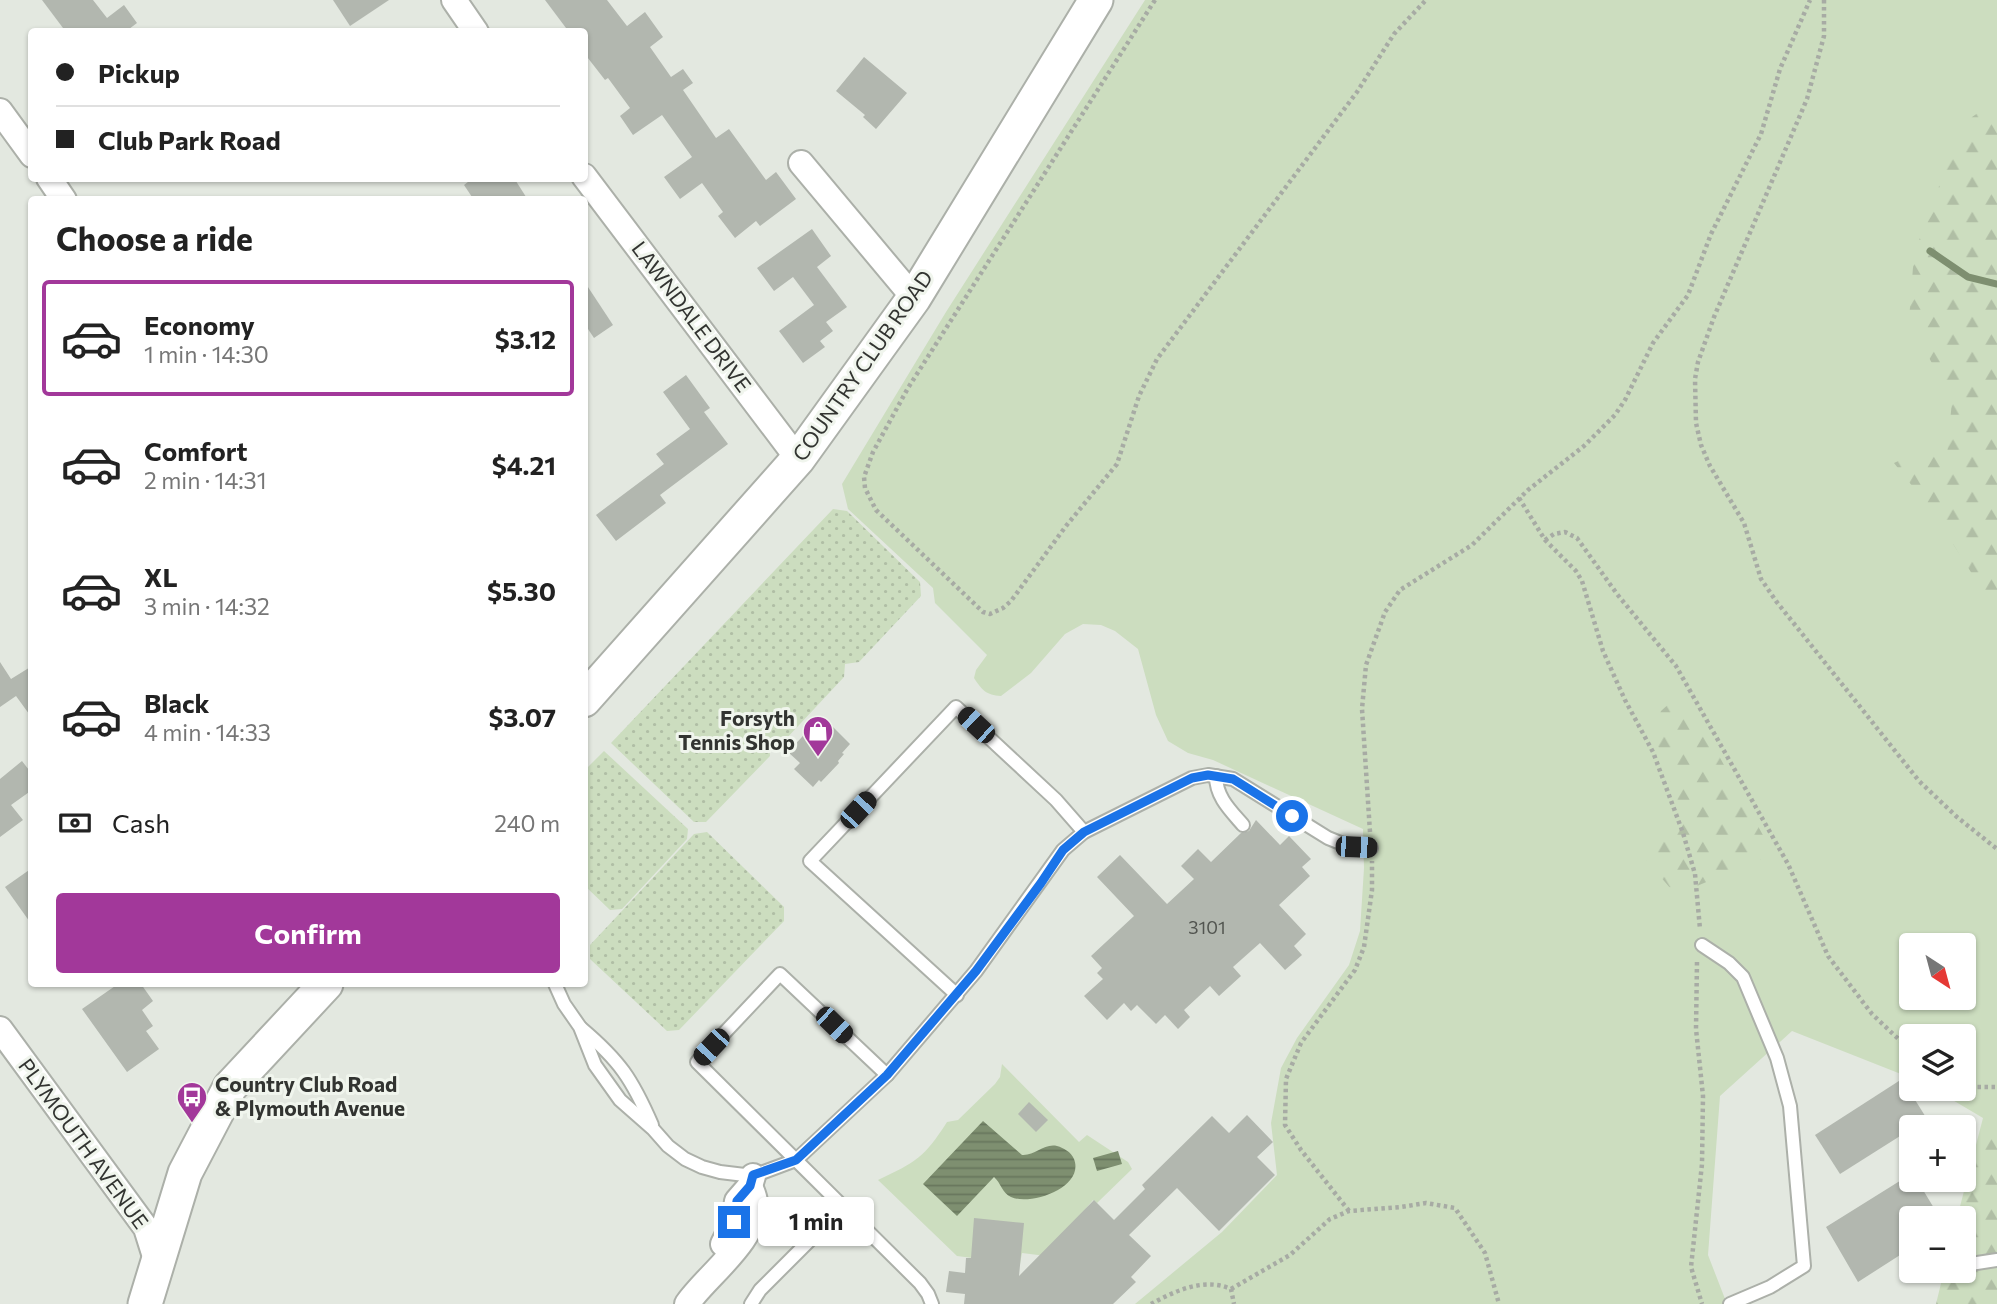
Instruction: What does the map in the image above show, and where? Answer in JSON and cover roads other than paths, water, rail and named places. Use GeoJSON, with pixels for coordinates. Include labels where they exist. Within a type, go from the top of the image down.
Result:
{"type":"FeatureCollection","features":[{"type":"Feature","properties":{"kind":"main road","name":"COUNTRY CLUB ROAD"},"geometry":{"type":"LineString","coordinates":[[588,696],[799,459],[914,298],[1086,5]]}},
{"type":"Feature","properties":{"kind":"main road"},"geometry":{"type":"LineString","coordinates":[[145,1304],[185,1173],[230,1087],[323,987]]}},
{"type":"Feature","properties":{"kind":"street"},"geometry":{"type":"LineString","coordinates":[[454,0],[473,28]]}},
{"type":"Feature","properties":{"kind":"street"},"geometry":{"type":"LineString","coordinates":[[0,111],[28,150]]}},
{"type":"Feature","properties":{"kind":"street"},"geometry":{"type":"LineString","coordinates":[[801,163],[914,298]]}},
{"type":"Feature","properties":{"kind":"street","name":"LAWNDALE DRIVE"},"geometry":{"type":"LineString","coordinates":[[588,181],[799,459]]}},
{"type":"Feature","properties":{"kind":"street","name":"PLYMOUTH AVENUE"},"geometry":{"type":"LineString","coordinates":[[0,1029],[146,1228],[157,1263]]}},
{"type":"Feature","properties":{"kind":"street"},"geometry":{"type":"LineString","coordinates":[[687,1304],[739,1245],[747,1232],[756,1202],[752,1181]]}},
{"type":"Feature","properties":{"kind":"lane"},"geometry":{"type":"LineString","coordinates":[[957,995],[810,861],[956,707],[1056,800],[1084,832]]}},
{"type":"Feature","properties":{"kind":"lane"},"geometry":{"type":"LineString","coordinates":[[556,987],[580,1027],[595,1065],[620,1100],[675,1153],[702,1167],[752,1181],[796,1160],[887,1075],[957,995],[1063,850],[1084,832],[1192,778],[1208,775],[1233,779],[1335,841],[1371,848]]}},
{"type":"Feature","properties":{"kind":"lane"},"geometry":{"type":"LineString","coordinates":[[1216,776],[1216,787],[1223,802],[1243,825]]}},
{"type":"Feature","properties":{"kind":"lane"},"geometry":{"type":"LineString","coordinates":[[1702,945],[1729,963],[1743,977],[1777,1058],[1790,1106],[1802,1239],[1804,1266],[1770,1287],[1730,1304]]}},
{"type":"Feature","properties":{"kind":"lane"},"geometry":{"type":"LineString","coordinates":[[887,1075],[780,974],[697,1062],[919,1283],[932,1304]]}},
{"type":"Feature","properties":{"kind":"lane"},"geometry":{"type":"LineString","coordinates":[[580,1027],[610,1053],[630,1080],[653,1129]]}},
{"type":"Feature","properties":{"kind":"lane"},"geometry":{"type":"LineString","coordinates":[[751,1304],[760,1290],[842,1208]]}},
{"type":"Feature","properties":{"kind":"lane"},"geometry":{"type":"LineString","coordinates":[[1976,1263],[1997,1260]]}},
{"type":"Feature","properties":{"kind":"waterway"},"geometry":{"type":"LineString","coordinates":[[1930,251],[1968,277],[1997,284]]}},
{"type":"Feature","properties":{"kind":"place","name":"Forsyth Tennis Shop"},"geometry":{"type":"Point","coordinates":[818,758]}},
{"type":"Feature","properties":{"kind":"place","name":"Country Club Road & Plymouth Avenue"},"geometry":{"type":"Point","coordinates":[192,1124]}}]}
